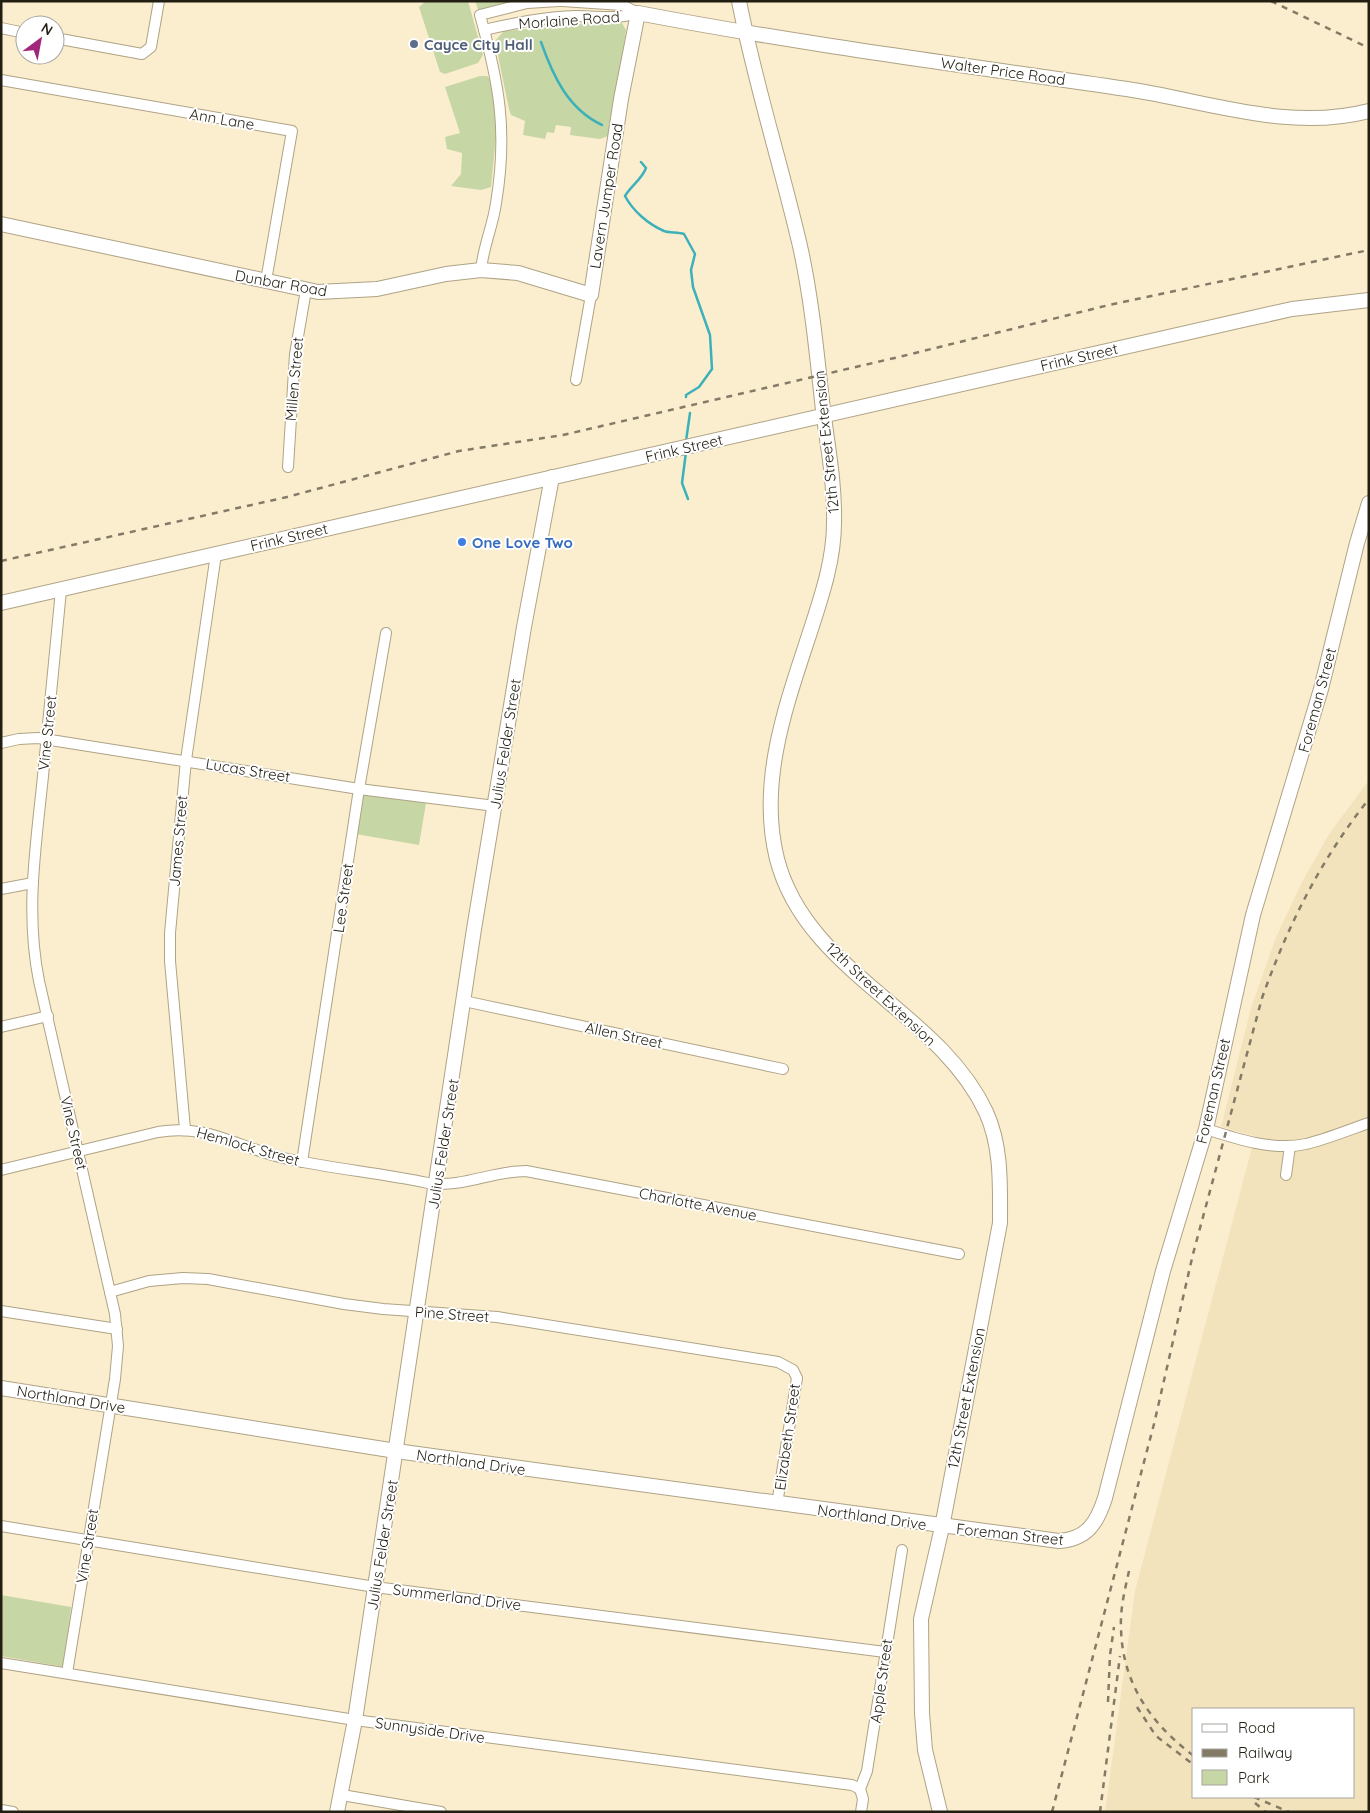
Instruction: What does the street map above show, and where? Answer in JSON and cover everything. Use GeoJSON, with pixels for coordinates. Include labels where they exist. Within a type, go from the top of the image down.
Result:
{"type":"FeatureCollection","features":[{"type":"Feature","properties":{"kind":"street"},"geometry":{"type":"LineString","coordinates":[[65,40],[142,54],[151,47],[159,1]]}},
{"type":"Feature","properties":{"kind":"street","name":"Morlaine Road"},"geometry":{"type":"LineString","coordinates":[[481,270],[496,204],[502,139],[498,82],[480,15],[527,3],[560,1],[622,5],[638,13]]}},
{"type":"Feature","properties":{"kind":"street","name":"12th Street Extension"},"geometry":{"type":"LineString","coordinates":[[739,1],[745,34],[808,283],[834,489],[834,528],[826,583],[784,718],[774,758],[772,813],[776,855],[788,886],[802,912],[824,941],[943,1052],[971,1086],[986,1114],[998,1151],[1000,1223],[942,1527],[921,1619],[922,1713],[926,1750],[940,1812]]}},
{"type":"Feature","properties":{"kind":"street","name":"Morlaine Road"},"geometry":{"type":"LineString","coordinates":[[484,30],[529,19],[577,16],[619,18],[638,13]]}},
{"type":"Feature","properties":{"kind":"street","name":"Walter Price Road"},"geometry":{"type":"LineString","coordinates":[[638,13],[745,34],[1138,91],[1292,118],[1328,119],[1369,111]]}},
{"type":"Feature","properties":{"kind":"street","name":"Lavern Jumper Road"},"geometry":{"type":"LineString","coordinates":[[576,380],[621,99],[638,13]]}},
{"type":"Feature","properties":{"kind":"street"},"geometry":{"type":"LineString","coordinates":[[1,28],[15,31]]}},
{"type":"Feature","properties":{"kind":"street","name":"Ann Lane"},"geometry":{"type":"LineString","coordinates":[[1,80],[292,131],[266,281]]}},
{"type":"Feature","properties":{"kind":"street","name":"Dunbar Road"},"geometry":{"type":"LineString","coordinates":[[1,224],[306,290],[328,293],[377,289],[446,274],[481,270],[518,273],[591,294]]}},
{"type":"Feature","properties":{"kind":"street","name":"Millen Street"},"geometry":{"type":"LineString","coordinates":[[288,467],[293,374],[306,290]]}},
{"type":"Feature","properties":{"kind":"street","name":"Frink Street"},"geometry":{"type":"LineString","coordinates":[[1,603],[1292,309],[1369,300]]}},
{"type":"Feature","properties":{"kind":"street","name":"Julius Felder Street"},"geometry":{"type":"LineString","coordinates":[[337,1812],[342,1795],[355,1720],[495,806],[552,478]]}},
{"type":"Feature","properties":{"kind":"street","name":"Foreman Street"},"geometry":{"type":"LineString","coordinates":[[942,1527],[1059,1541],[1076,1539],[1093,1525],[1101,1510],[1163,1271],[1206,1129],[1253,915],[1319,698],[1356,543],[1369,503]]}},
{"type":"Feature","properties":{"kind":"street","name":"James Street"},"geometry":{"type":"LineString","coordinates":[[185,1129],[170,961],[170,933],[186,760],[216,554]]}},
{"type":"Feature","properties":{"kind":"street","name":"Vine Street"},"geometry":{"type":"LineString","coordinates":[[61,590],[31,907],[34,955],[117,1329],[117,1363],[67,1673]]}},
{"type":"Feature","properties":{"kind":"street","name":"Lee Street"},"geometry":{"type":"LineString","coordinates":[[302,1162],[359,789],[386,633]]}},
{"type":"Feature","properties":{"kind":"street","name":"Lucas Street"},"geometry":{"type":"LineString","coordinates":[[1,743],[29,738],[47,740],[186,760],[359,789],[495,806]]}},
{"type":"Feature","properties":{"kind":"street"},"geometry":{"type":"LineString","coordinates":[[1,889],[33,883]]}},
{"type":"Feature","properties":{"kind":"street","name":"Allen Street"},"geometry":{"type":"LineString","coordinates":[[464,1001],[783,1069]]}},
{"type":"Feature","properties":{"kind":"street"},"geometry":{"type":"LineString","coordinates":[[1,1027],[48,1016]]}},
{"type":"Feature","properties":{"kind":"street"},"geometry":{"type":"LineString","coordinates":[[1206,1129],[1247,1140],[1290,1146],[1306,1144],[1369,1123]]}},
{"type":"Feature","properties":{"kind":"street","name":"Hemlock Street"},"geometry":{"type":"LineString","coordinates":[[1,1170],[158,1132],[185,1129],[206,1132],[245,1147],[302,1162],[437,1184]]}},
{"type":"Feature","properties":{"kind":"street"},"geometry":{"type":"LineString","coordinates":[[1286,1175],[1290,1146]]}},
{"type":"Feature","properties":{"kind":"street","name":"Charlotte Avenue"},"geometry":{"type":"LineString","coordinates":[[437,1184],[476,1181],[500,1174],[526,1171],[959,1254]]}},
{"type":"Feature","properties":{"kind":"street","name":"Pine Street"},"geometry":{"type":"LineString","coordinates":[[110,1292],[149,1281],[183,1278],[208,1279],[344,1304],[497,1317],[611,1334],[778,1362],[793,1370]]}},
{"type":"Feature","properties":{"kind":"street"},"geometry":{"type":"LineString","coordinates":[[1,1311],[117,1329]]}},
{"type":"Feature","properties":{"kind":"street","name":"Elizabeth Street"},"geometry":{"type":"LineString","coordinates":[[777,1504],[797,1378],[793,1370]]}},
{"type":"Feature","properties":{"kind":"street","name":"Northland Drive"},"geometry":{"type":"LineString","coordinates":[[1,1388],[396,1451],[942,1527]]}},
{"type":"Feature","properties":{"kind":"street","name":"Summerland Drive"},"geometry":{"type":"LineString","coordinates":[[1,1526],[375,1587],[885,1652]]}},
{"type":"Feature","properties":{"kind":"street","name":"Apple Street"},"geometry":{"type":"LineString","coordinates":[[861,1812],[863,1800],[860,1789],[867,1771],[902,1550]]}},
{"type":"Feature","properties":{"kind":"street","name":"Sunnyside Drive"},"geometry":{"type":"LineString","coordinates":[[1,1663],[355,1720],[852,1785],[860,1789]]}},
{"type":"Feature","properties":{"kind":"street"},"geometry":{"type":"LineString","coordinates":[[342,1795],[441,1812]]}},
{"type":"Feature","properties":{"kind":"street"},"geometry":{"type":"LineString","coordinates":[[1,1810],[13,1812]]}},
{"type":"Feature","properties":{"kind":"shaded area"},"geometry":{"type":"Polygon","coordinates":[[[1369,780],[1369,1812],[1105,1812],[1135,1591],[1255,1136],[1221,1127],[1251,1008],[1276,937],[1302,882],[1329,834],[1369,780]]]}},
{"type":"Feature","properties":{"kind":"green space"},"geometry":{"type":"Polygon","coordinates":[[[426,1],[468,1],[483,55],[478,63],[445,74],[440,72],[419,7],[426,1]]]}},
{"type":"Feature","properties":{"kind":"green space"},"geometry":{"type":"Polygon","coordinates":[[[475,1],[537,1],[480,15],[475,1]]]}},
{"type":"Feature","properties":{"kind":"green space"},"geometry":{"type":"Polygon","coordinates":[[[611,21],[622,23],[626,30],[612,126],[608,136],[600,139],[570,135],[571,127],[556,125],[554,133],[547,132],[545,139],[523,135],[525,121],[511,115],[509,109],[495,41],[504,31],[611,21]]]}},
{"type":"Feature","properties":{"kind":"green space"},"geometry":{"type":"Polygon","coordinates":[[[480,76],[487,76],[491,80],[497,126],[491,187],[481,190],[451,186],[461,174],[462,153],[447,149],[445,137],[460,133],[445,87],[480,76]]]}},
{"type":"Feature","properties":{"kind":"green space"},"geometry":{"type":"Polygon","coordinates":[[[363,793],[426,803],[419,845],[356,834],[363,793]]]}},
{"type":"Feature","properties":{"kind":"green space"},"geometry":{"type":"Polygon","coordinates":[[[1,1595],[71,1607],[64,1667],[1,1656],[1,1595]]]}},
{"type":"Feature","properties":{"kind":"waterway"},"geometry":{"type":"LineString","coordinates":[[541,42],[557,79],[571,101],[590,118],[602,125]]}},
{"type":"Feature","properties":{"kind":"waterway"},"geometry":{"type":"LineString","coordinates":[[641,162],[646,168],[625,196],[628,202],[652,225],[666,232],[684,234],[695,254],[691,270],[693,287],[710,335],[712,369],[699,387],[686,395],[686,397]]}},
{"type":"Feature","properties":{"kind":"waterway"},"geometry":{"type":"LineString","coordinates":[[686,441],[690,413]]}},
{"type":"Feature","properties":{"kind":"waterway"},"geometry":{"type":"LineString","coordinates":[[686,452],[682,483],[688,499]]}},
{"type":"Feature","properties":{"kind":"railway"},"geometry":{"type":"LineString","coordinates":[[1271,1],[1369,48]]}},
{"type":"Feature","properties":{"kind":"railway"},"geometry":{"type":"LineString","coordinates":[[1,561],[287,497],[459,451],[563,435],[903,356],[1109,305],[1369,250]]}},
{"type":"Feature","properties":{"kind":"railway"},"geometry":{"type":"LineString","coordinates":[[1052,1812],[1154,1424],[1193,1254],[1262,998],[1283,945],[1307,894],[1336,845],[1369,799]]}},
{"type":"Feature","properties":{"kind":"railway"},"geometry":{"type":"LineString","coordinates":[[1129,1571],[1123,1599],[1121,1621],[1123,1648],[1127,1667],[1133,1684],[1152,1716],[1179,1744],[1192,1754]]}},
{"type":"Feature","properties":{"kind":"railway"},"geometry":{"type":"LineString","coordinates":[[1108,1702],[1110,1655],[1114,1627]]}},
{"type":"Feature","properties":{"kind":"railway"},"geometry":{"type":"LineString","coordinates":[[1100,1812],[1120,1656]]}},
{"type":"Feature","properties":{"kind":"railway"},"geometry":{"type":"LineString","coordinates":[[1137,1707],[1156,1736],[1192,1763]]}},
{"type":"Feature","properties":{"kind":"railway"},"geometry":{"type":"LineString","coordinates":[[1256,1798],[1289,1812]]}},
{"type":"Feature","properties":{"kind":"railway"},"geometry":{"type":"LineString","coordinates":[[1255,1803],[1266,1812]]}},
{"type":"Feature","properties":{"kind":"place","name":"Cayce City Hall"},"geometry":{"type":"Point","coordinates":[414,44]}},
{"type":"Feature","properties":{"kind":"place","name":"One Love Two"},"geometry":{"type":"Point","coordinates":[462,542]}}]}
